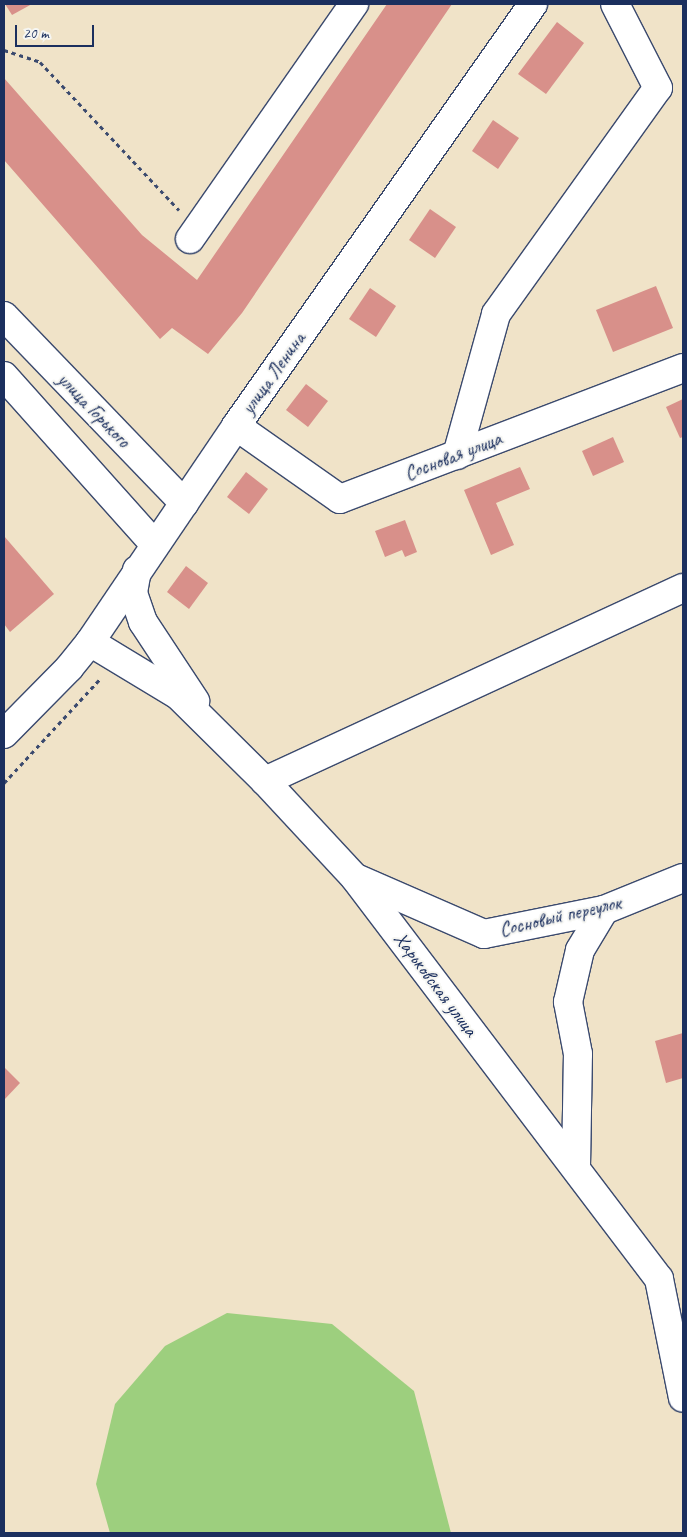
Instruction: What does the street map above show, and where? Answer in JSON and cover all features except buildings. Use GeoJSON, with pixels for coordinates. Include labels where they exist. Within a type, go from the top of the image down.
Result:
{"type":"FeatureCollection","features":[{"type":"Feature","properties":{"kind":"street"},"geometry":{"type":"LineString","coordinates":[[193,234],[354,4]]}},
{"type":"Feature","properties":{"kind":"street"},"geometry":{"type":"LineString","coordinates":[[457,455],[496,314],[658,88],[615,4]]}},
{"type":"Feature","properties":{"kind":"street","name":"улица Ленина"},"geometry":{"type":"LineString","coordinates":[[4,734],[69,668],[90,642],[154,544],[184,504],[236,426],[531,5]]}},
{"type":"Feature","properties":{"kind":"street","name":"улица Горького"},"geometry":{"type":"LineString","coordinates":[[4,316],[184,504]]}},
{"type":"Feature","properties":{"kind":"street","name":"Сосновая улица"},"geometry":{"type":"LineString","coordinates":[[236,426],[340,499],[683,368]]}},
{"type":"Feature","properties":{"kind":"street"},"geometry":{"type":"LineString","coordinates":[[4,376],[154,544]]}},
{"type":"Feature","properties":{"kind":"street"},"geometry":{"type":"LineString","coordinates":[[138,569],[132,593],[143,622],[217,734]]}},
{"type":"Feature","properties":{"kind":"street"},"geometry":{"type":"LineString","coordinates":[[265,781],[683,588]]}},
{"type":"Feature","properties":{"kind":"street","name":"Харьковская улица"},"geometry":{"type":"LineString","coordinates":[[90,642],[179,696],[265,781],[355,878],[576,1167],[659,1279],[683,1398]]}},
{"type":"Feature","properties":{"kind":"street","name":"Сосновый переулок"},"geometry":{"type":"LineString","coordinates":[[355,878],[484,934],[604,910],[683,878]]}},
{"type":"Feature","properties":{"kind":"street"},"geometry":{"type":"LineString","coordinates":[[576,1167],[578,1054],[568,1002],[580,950],[604,910]]}},
{"type":"Feature","properties":{"kind":"path"},"geometry":{"type":"LineString","coordinates":[[4,50],[40,62],[193,234]]}},
{"type":"Feature","properties":{"kind":"green space"},"geometry":{"type":"Polygon","coordinates":[[[227,1313],[332,1324],[414,1391],[451,1533],[110,1533],[96,1484],[115,1404],[165,1346],[227,1313]]]}}]}
